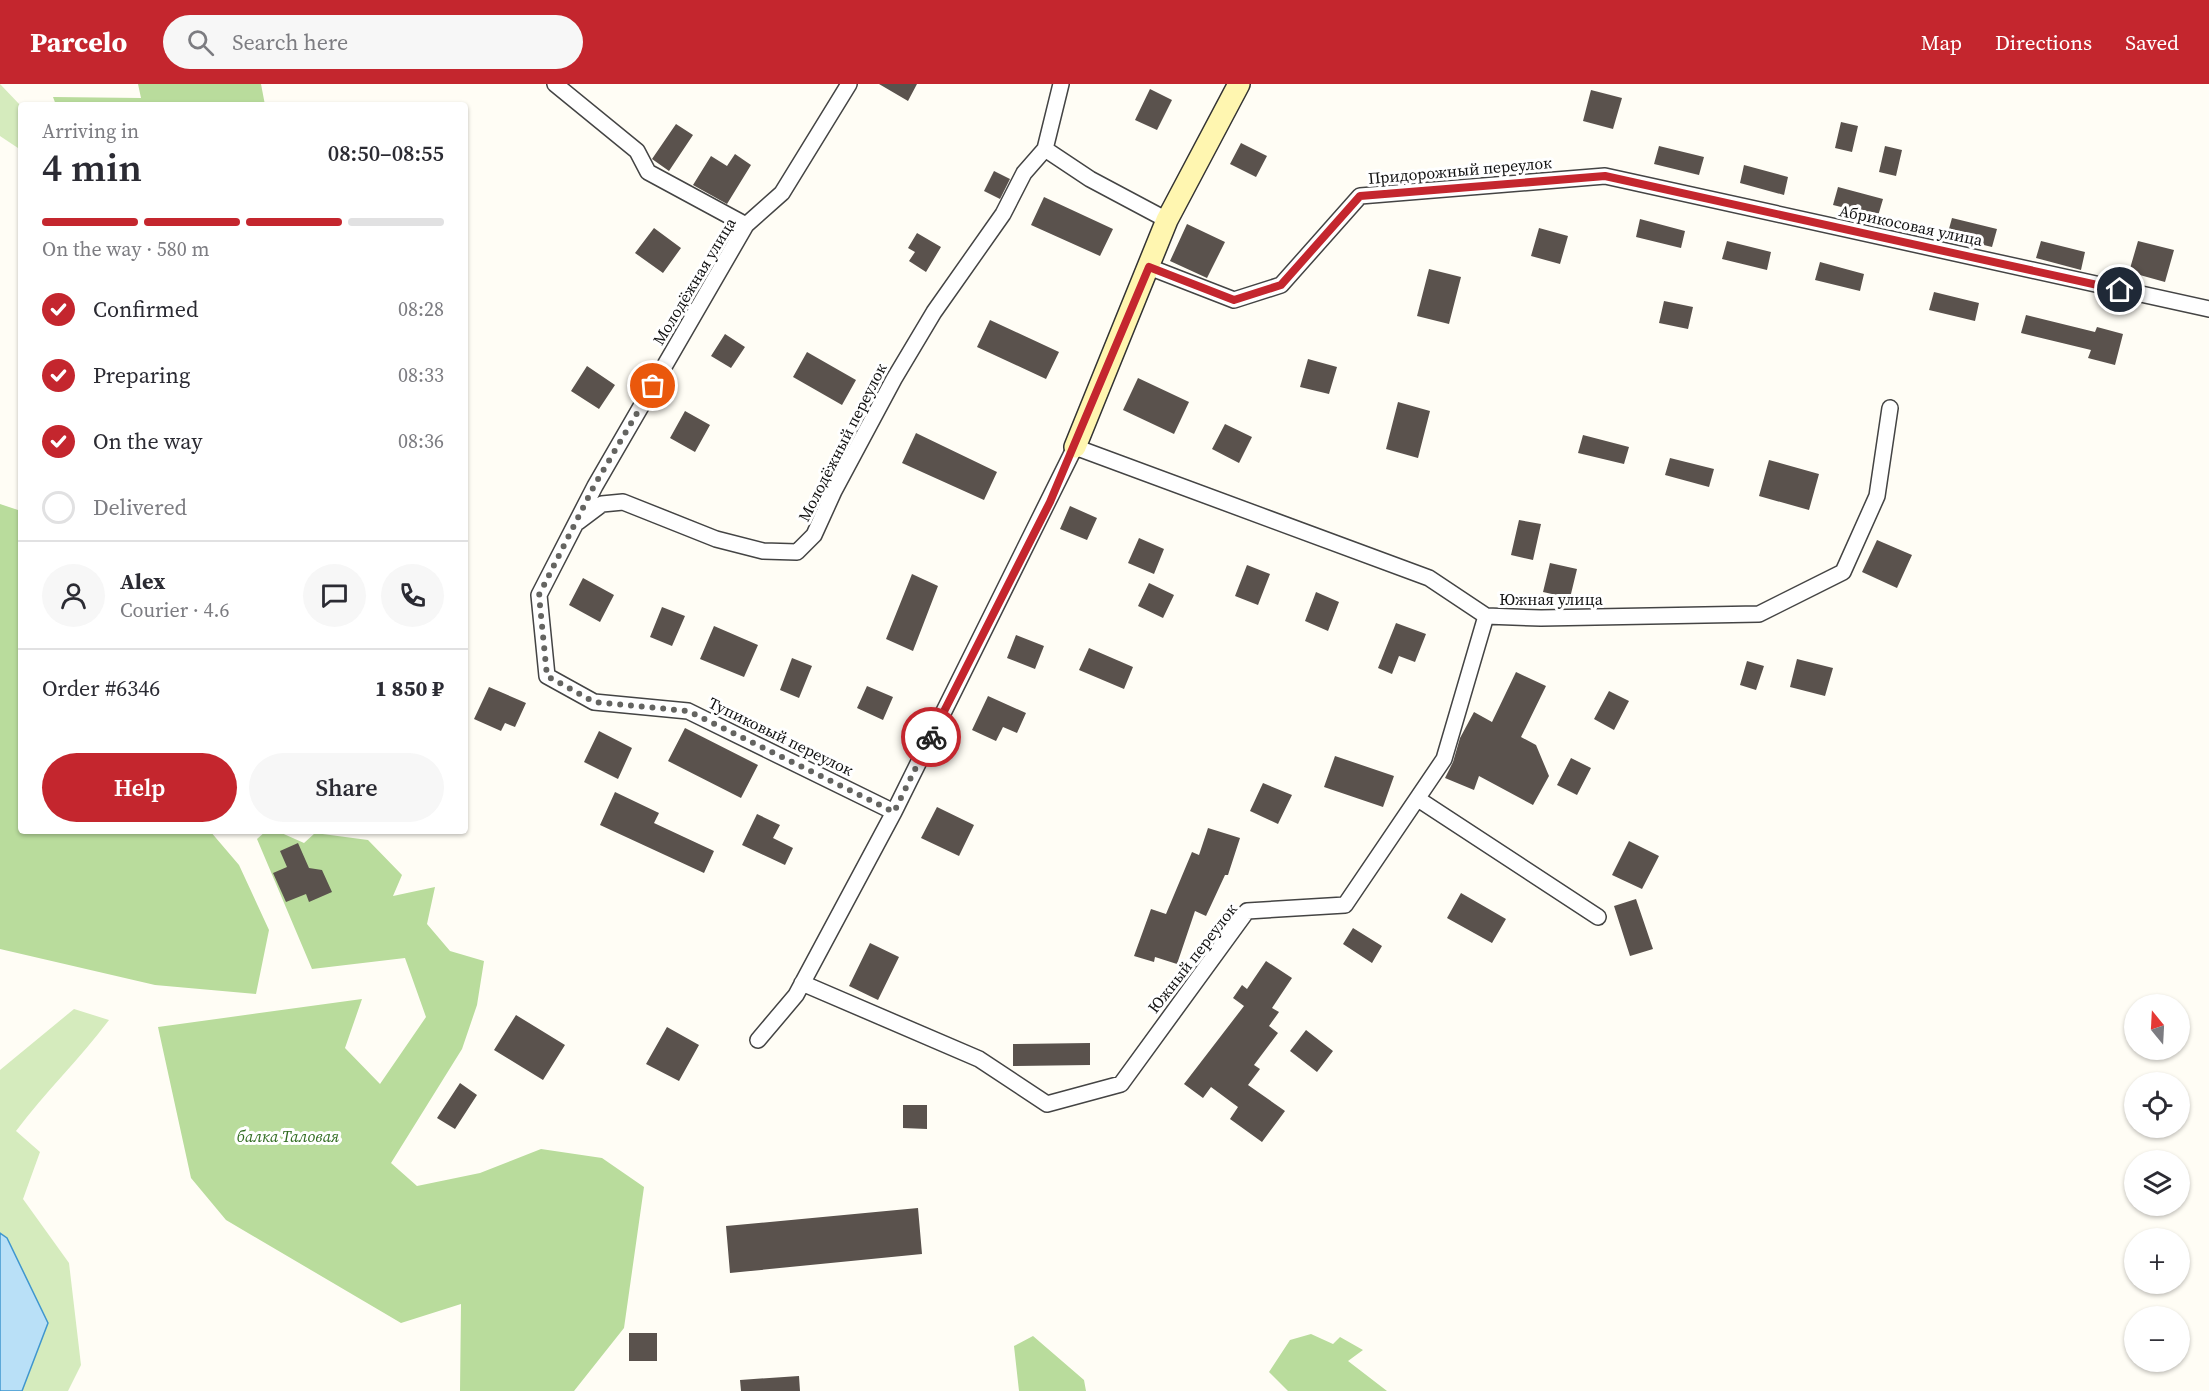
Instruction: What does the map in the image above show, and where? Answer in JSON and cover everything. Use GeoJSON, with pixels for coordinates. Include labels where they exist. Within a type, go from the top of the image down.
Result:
{"type":"FeatureCollection","features":[{"type":"Feature","properties":{"kind":"street"},"geometry":{"type":"LineString","coordinates":[[555,84],[638,151],[648,172],[746,225]]}},
{"type":"Feature","properties":{"kind":"street","name":"Молодёжная улица"},"geometry":{"type":"LineString","coordinates":[[547,676],[539,595],[594,486],[746,225],[782,192],[849,84]]}},
{"type":"Feature","properties":{"kind":"street"},"geometry":{"type":"LineString","coordinates":[[1061,84],[1045,149],[1089,179],[1167,220]]}},
{"type":"Feature","properties":{"kind":"street"},"geometry":{"type":"LineString","coordinates":[[758,1040],[796,995],[894,812],[1075,447],[1167,220],[1239,84]]}},
{"type":"Feature","properties":{"kind":"street","name":"Молодёжный переулок"},"geometry":{"type":"LineString","coordinates":[[576,523],[602,504],[623,502],[716,539],[763,551],[796,552],[814,535],[834,491],[934,312],[1003,214],[1024,173],[1045,149]]}},
{"type":"Feature","properties":{"kind":"street","name":"Придорожный переулок"},"geometry":{"type":"LineString","coordinates":[[1149,267],[1234,300],[1281,285],[1360,196],[1605,176]]}},
{"type":"Feature","properties":{"kind":"street","name":"Абрикосовая улица"},"geometry":{"type":"LineString","coordinates":[[1605,176],[2209,309]]}},
{"type":"Feature","properties":{"kind":"street","name":"Южная улица"},"geometry":{"type":"LineString","coordinates":[[1075,447],[1429,578],[1486,616],[1540,618],[1759,614],[1843,572],[1876,495],[1890,408]]}},
{"type":"Feature","properties":{"kind":"street","name":"Южный переулок"},"geometry":{"type":"LineString","coordinates":[[802,983],[979,1059],[1047,1104],[1121,1084],[1247,911],[1346,905],[1444,759],[1486,616]]}},
{"type":"Feature","properties":{"kind":"street","name":"Тупиковый переулок"},"geometry":{"type":"LineString","coordinates":[[547,676],[594,702],[688,711],[894,812]]}},
{"type":"Feature","properties":{"kind":"street"},"geometry":{"type":"LineString","coordinates":[[1418,799],[1598,917]]}},
{"type":"Feature","properties":{"kind":"green space"},"geometry":{"type":"Polygon","coordinates":[[[0,84],[18,103],[18,148],[0,136],[0,84]]]}},
{"type":"Feature","properties":{"kind":"green space"},"geometry":{"type":"Polygon","coordinates":[[[138,84],[261,84],[264,102],[55,102],[53,97],[141,98],[138,84]]]}},
{"type":"Feature","properties":{"kind":"green space"},"geometry":{"type":"Polygon","coordinates":[[[0,504],[18,510],[18,834],[213,834],[239,865],[269,930],[256,994],[155,985],[0,949],[0,504]]]}},
{"type":"Feature","properties":{"kind":"green space","name":"балка Таловая"},"geometry":{"type":"Polygon","coordinates":[[[263,834],[284,834],[304,843],[314,834],[323,834],[368,840],[402,875],[393,896],[435,887],[427,924],[450,951],[484,961],[477,1005],[462,1049],[391,1163],[417,1186],[480,1173],[541,1149],[602,1158],[644,1187],[624,1328],[574,1391],[460,1391],[461,1304],[401,1323],[226,1220],[191,1178],[158,1027],[362,999],[345,1048],[380,1084],[426,1017],[405,958],[312,969],[257,839],[263,834]]]}},
{"type":"Feature","properties":{"kind":"green space"},"geometry":{"type":"Polygon","coordinates":[[[74,1009],[109,1020],[16,1131],[40,1152],[23,1199],[69,1263],[81,1365],[68,1391],[22,1391],[48,1323],[7,1238],[0,1233],[0,1070],[74,1009]]]}},
{"type":"Feature","properties":{"kind":"green space"},"geometry":{"type":"Polygon","coordinates":[[[1311,1334],[1333,1344],[1340,1337],[1363,1350],[1348,1361],[1387,1391],[1288,1391],[1269,1372],[1290,1340],[1311,1334]]]}},
{"type":"Feature","properties":{"kind":"green space"},"geometry":{"type":"Polygon","coordinates":[[[1033,1336],[1084,1380],[1086,1391],[1019,1391],[1014,1346],[1033,1336]]]}},
{"type":"Feature","properties":{"kind":"water"},"geometry":{"type":"Polygon","coordinates":[[[0,1233],[7,1238],[48,1323],[22,1391],[0,1391],[0,1233]]]}},
{"type":"Feature","properties":{"kind":"building"},"geometry":{"type":"Polygon","coordinates":[[[879,84],[917,84],[908,101],[879,84]]]}},
{"type":"Feature","properties":{"kind":"building"},"geometry":{"type":"Polygon","coordinates":[[[1150,89],[1172,100],[1157,130],[1135,120],[1150,89]]]}},
{"type":"Feature","properties":{"kind":"building"},"geometry":{"type":"Polygon","coordinates":[[[1591,90],[1622,98],[1613,129],[1583,121],[1591,90]]]}},
{"type":"Feature","properties":{"kind":"building"},"geometry":{"type":"Polygon","coordinates":[[[1841,122],[1858,126],[1852,152],[1835,148],[1841,122]]]}},
{"type":"Feature","properties":{"kind":"building"},"geometry":{"type":"Polygon","coordinates":[[[676,124],[693,135],[669,171],[652,159],[676,124]]]}},
{"type":"Feature","properties":{"kind":"building"},"geometry":{"type":"Polygon","coordinates":[[[1241,143],[1267,156],[1256,177],[1230,164],[1241,143]]]}},
{"type":"Feature","properties":{"kind":"building"},"geometry":{"type":"Polygon","coordinates":[[[1659,146],[1704,157],[1699,175],[1654,164],[1659,146]]]}},
{"type":"Feature","properties":{"kind":"building"},"geometry":{"type":"Polygon","coordinates":[[[1885,146],[1902,150],[1896,176],[1879,172],[1885,146]]]}},
{"type":"Feature","properties":{"kind":"building"},"geometry":{"type":"Polygon","coordinates":[[[735,154],[751,165],[727,204],[693,185],[711,156],[727,166],[735,154]]]}},
{"type":"Feature","properties":{"kind":"building"},"geometry":{"type":"Polygon","coordinates":[[[1744,165],[1788,177],[1784,195],[1740,183],[1744,165]]]}},
{"type":"Feature","properties":{"kind":"building"},"geometry":{"type":"Polygon","coordinates":[[[994,171],[1010,179],[1000,199],[984,191],[994,171]]]}},
{"type":"Feature","properties":{"kind":"building"},"geometry":{"type":"Polygon","coordinates":[[[1838,187],[1883,199],[1878,216],[1833,205],[1838,187]]]}},
{"type":"Feature","properties":{"kind":"building"},"geometry":{"type":"Polygon","coordinates":[[[1044,197],[1113,229],[1100,256],[1031,225],[1044,197]]]}},
{"type":"Feature","properties":{"kind":"building"},"geometry":{"type":"Polygon","coordinates":[[[1952,218],[1997,229],[1992,247],[1947,236],[1952,218]]]}},
{"type":"Feature","properties":{"kind":"building"},"geometry":{"type":"Polygon","coordinates":[[[1640,219],[1685,231],[1681,248],[1636,237],[1640,219]]]}},
{"type":"Feature","properties":{"kind":"building"},"geometry":{"type":"Polygon","coordinates":[[[1187,224],[1225,242],[1207,278],[1170,261],[1187,224]]]}},
{"type":"Feature","properties":{"kind":"building"},"geometry":{"type":"Polygon","coordinates":[[[654,228],[681,248],[663,273],[635,253],[654,228]]]}},
{"type":"Feature","properties":{"kind":"building"},"geometry":{"type":"Polygon","coordinates":[[[1539,228],[1568,236],[1560,264],[1531,256],[1539,228]]]}},
{"type":"Feature","properties":{"kind":"building"},"geometry":{"type":"Polygon","coordinates":[[[917,233],[941,247],[926,272],[909,261],[915,252],[908,248],[917,233]]]}},
{"type":"Feature","properties":{"kind":"building"},"geometry":{"type":"Polygon","coordinates":[[[1727,241],[1771,252],[1767,270],[1722,259],[1727,241]]]}},
{"type":"Feature","properties":{"kind":"building"},"geometry":{"type":"Polygon","coordinates":[[[2041,241],[2085,252],[2081,270],[2036,258],[2041,241]]]}},
{"type":"Feature","properties":{"kind":"building"},"geometry":{"type":"Polygon","coordinates":[[[2138,241],[2174,250],[2165,282],[2129,272],[2138,241]]]}},
{"type":"Feature","properties":{"kind":"building"},"geometry":{"type":"Polygon","coordinates":[[[1820,262],[1864,274],[1860,291],[1815,280],[1820,262]]]}},
{"type":"Feature","properties":{"kind":"building"},"geometry":{"type":"Polygon","coordinates":[[[1429,269],[1461,277],[1449,324],[1417,316],[1429,269]]]}},
{"type":"Feature","properties":{"kind":"building"},"geometry":{"type":"Polygon","coordinates":[[[1934,292],[1979,303],[1975,321],[1929,310],[1934,292]]]}},
{"type":"Feature","properties":{"kind":"building"},"geometry":{"type":"Polygon","coordinates":[[[1664,301],[1693,307],[1688,329],[1659,323],[1664,301]]]}},
{"type":"Feature","properties":{"kind":"building"},"geometry":{"type":"Polygon","coordinates":[[[2026,315],[2095,332],[2097,327],[2123,334],[2115,365],[2088,358],[2091,350],[2021,333],[2026,315]]]}},
{"type":"Feature","properties":{"kind":"building"},"geometry":{"type":"Polygon","coordinates":[[[990,320],[1059,352],[1046,379],[977,347],[990,320]]]}},
{"type":"Feature","properties":{"kind":"building"},"geometry":{"type":"Polygon","coordinates":[[[725,334],[745,347],[731,368],[711,356],[725,334]]]}},
{"type":"Feature","properties":{"kind":"building"},"geometry":{"type":"Polygon","coordinates":[[[807,352],[856,380],[842,405],[793,377],[807,352]]]}},
{"type":"Feature","properties":{"kind":"building"},"geometry":{"type":"Polygon","coordinates":[[[1308,359],[1337,367],[1329,394],[1300,387],[1308,359]]]}},
{"type":"Feature","properties":{"kind":"building"},"geometry":{"type":"Polygon","coordinates":[[[587,366],[615,385],[599,409],[571,391],[587,366]]]}},
{"type":"Feature","properties":{"kind":"building"},"geometry":{"type":"Polygon","coordinates":[[[1138,378],[1189,402],[1174,434],[1123,410],[1138,378]]]}},
{"type":"Feature","properties":{"kind":"building"},"geometry":{"type":"Polygon","coordinates":[[[1398,402],[1430,411],[1418,458],[1386,449],[1398,402]]]}},
{"type":"Feature","properties":{"kind":"building"},"geometry":{"type":"Polygon","coordinates":[[[685,411],[710,425],[695,452],[670,438],[685,411]]]}},
{"type":"Feature","properties":{"kind":"building"},"geometry":{"type":"Polygon","coordinates":[[[1225,424],[1252,437],[1239,463],[1212,449],[1225,424]]]}},
{"type":"Feature","properties":{"kind":"building"},"geometry":{"type":"Polygon","coordinates":[[[916,433],[997,472],[984,500],[902,463],[916,433]]]}},
{"type":"Feature","properties":{"kind":"building"},"geometry":{"type":"Polygon","coordinates":[[[1583,435],[1629,447],[1624,464],[1578,453],[1583,435]]]}},
{"type":"Feature","properties":{"kind":"building"},"geometry":{"type":"Polygon","coordinates":[[[1670,458],[1714,469],[1709,487],[1665,475],[1670,458]]]}},
{"type":"Feature","properties":{"kind":"building"},"geometry":{"type":"Polygon","coordinates":[[[1769,460],[1819,474],[1809,510],[1759,496],[1769,460]]]}},
{"type":"Feature","properties":{"kind":"building"},"geometry":{"type":"Polygon","coordinates":[[[1070,506],[1097,518],[1087,540],[1060,529],[1070,506]]]}},
{"type":"Feature","properties":{"kind":"building"},"geometry":{"type":"Polygon","coordinates":[[[1519,520],[1541,524],[1533,560],[1511,555],[1519,520]]]}},
{"type":"Feature","properties":{"kind":"building"},"geometry":{"type":"Polygon","coordinates":[[[1139,538],[1164,549],[1154,574],[1128,563],[1139,538]]]}},
{"type":"Feature","properties":{"kind":"building"},"geometry":{"type":"Polygon","coordinates":[[[1877,540],[1912,555],[1897,588],[1862,572],[1877,540]]]}},
{"type":"Feature","properties":{"kind":"building"},"geometry":{"type":"Polygon","coordinates":[[[1550,563],[1577,569],[1570,598],[1543,592],[1550,563]]]}},
{"type":"Feature","properties":{"kind":"building"},"geometry":{"type":"Polygon","coordinates":[[[1247,565],[1270,574],[1258,605],[1235,596],[1247,565]]]}},
{"type":"Feature","properties":{"kind":"building"},"geometry":{"type":"Polygon","coordinates":[[[912,574],[938,586],[913,651],[886,639],[912,574]]]}},
{"type":"Feature","properties":{"kind":"building"},"geometry":{"type":"Polygon","coordinates":[[[583,578],[614,595],[600,622],[569,605],[583,578]]]}},
{"type":"Feature","properties":{"kind":"building"},"geometry":{"type":"Polygon","coordinates":[[[1149,583],[1174,595],[1163,618],[1138,606],[1149,583]]]}},
{"type":"Feature","properties":{"kind":"building"},"geometry":{"type":"Polygon","coordinates":[[[1316,592],[1339,602],[1328,631],[1305,621],[1316,592]]]}},
{"type":"Feature","properties":{"kind":"building"},"geometry":{"type":"Polygon","coordinates":[[[662,607],[685,616],[672,646],[650,637],[662,607]]]}},
{"type":"Feature","properties":{"kind":"building"},"geometry":{"type":"Polygon","coordinates":[[[1396,623],[1426,634],[1415,662],[1399,656],[1392,674],[1378,668],[1396,623]]]}},
{"type":"Feature","properties":{"kind":"building"},"geometry":{"type":"Polygon","coordinates":[[[714,626],[758,645],[744,677],[700,659],[714,626]]]}},
{"type":"Feature","properties":{"kind":"building"},"geometry":{"type":"Polygon","coordinates":[[[1016,635],[1044,646],[1035,669],[1007,658],[1016,635]]]}},
{"type":"Feature","properties":{"kind":"building"},"geometry":{"type":"Polygon","coordinates":[[[1089,648],[1133,667],[1124,689],[1079,670],[1089,648]]]}},
{"type":"Feature","properties":{"kind":"building"},"geometry":{"type":"Polygon","coordinates":[[[792,658],[812,666],[799,698],[780,690],[792,658]]]}},
{"type":"Feature","properties":{"kind":"building"},"geometry":{"type":"Polygon","coordinates":[[[1797,659],[1833,668],[1825,696],[1790,687],[1797,659]]]}},
{"type":"Feature","properties":{"kind":"building"},"geometry":{"type":"Polygon","coordinates":[[[1747,661],[1764,666],[1756,690],[1740,685],[1747,661]]]}},
{"type":"Feature","properties":{"kind":"building"},"geometry":{"type":"Polygon","coordinates":[[[1516,672],[1546,686],[1521,737],[1536,745],[1549,776],[1533,805],[1479,776],[1474,790],[1445,778],[1453,762],[1460,738],[1474,712],[1492,722],[1516,672]]]}},
{"type":"Feature","properties":{"kind":"building"},"geometry":{"type":"Polygon","coordinates":[[[867,686],[893,697],[883,720],[857,708],[867,686]]]}},
{"type":"Feature","properties":{"kind":"building"},"geometry":{"type":"Polygon","coordinates":[[[489,687],[526,703],[515,727],[505,723],[501,731],[474,719],[489,687]]]}},
{"type":"Feature","properties":{"kind":"building"},"geometry":{"type":"Polygon","coordinates":[[[1609,691],[1629,701],[1614,730],[1594,719],[1609,691]]]}},
{"type":"Feature","properties":{"kind":"building"},"geometry":{"type":"Polygon","coordinates":[[[988,696],[1026,713],[1017,733],[1003,727],[996,741],[972,730],[988,696]]]}},
{"type":"Feature","properties":{"kind":"building"},"geometry":{"type":"Polygon","coordinates":[[[685,728],[758,765],[741,798],[668,761],[685,728]]]}},
{"type":"Feature","properties":{"kind":"building"},"geometry":{"type":"Polygon","coordinates":[[[599,731],[632,748],[618,779],[584,762],[599,731]]]}},
{"type":"Feature","properties":{"kind":"building"},"geometry":{"type":"Polygon","coordinates":[[[1335,756],[1394,776],[1383,807],[1324,787],[1335,756]]]}},
{"type":"Feature","properties":{"kind":"building"},"geometry":{"type":"Polygon","coordinates":[[[1571,758],[1591,768],[1577,795],[1557,785],[1571,758]]]}},
{"type":"Feature","properties":{"kind":"building"},"geometry":{"type":"Polygon","coordinates":[[[1263,783],[1292,795],[1278,824],[1250,811],[1263,783]]]}},
{"type":"Feature","properties":{"kind":"building"},"geometry":{"type":"Polygon","coordinates":[[[615,792],[659,813],[654,823],[714,851],[704,873],[600,825],[615,792]]]}},
{"type":"Feature","properties":{"kind":"building"},"geometry":{"type":"Polygon","coordinates":[[[937,807],[974,825],[959,856],[921,838],[937,807]]]}},
{"type":"Feature","properties":{"kind":"building"},"geometry":{"type":"Polygon","coordinates":[[[757,814],[780,825],[773,838],[793,848],[785,865],[742,845],[757,814]]]}},
{"type":"Feature","properties":{"kind":"building"},"geometry":{"type":"Polygon","coordinates":[[[1208,828],[1240,838],[1228,875],[1225,875],[1206,916],[1195,911],[1177,964],[1155,957],[1154,962],[1134,956],[1151,909],[1166,914],[1192,852],[1199,855],[1208,828]]]}},
{"type":"Feature","properties":{"kind":"building"},"geometry":{"type":"Polygon","coordinates":[[[1629,841],[1659,856],[1642,889],[1612,875],[1629,841]]]}},
{"type":"Feature","properties":{"kind":"building"},"geometry":{"type":"Polygon","coordinates":[[[298,843],[309,868],[322,870],[332,892],[309,902],[306,894],[286,902],[273,873],[287,867],[280,851],[298,843]]]}},
{"type":"Feature","properties":{"kind":"building"},"geometry":{"type":"Polygon","coordinates":[[[1461,893],[1506,919],[1492,943],[1447,918],[1461,893]]]}},
{"type":"Feature","properties":{"kind":"building"},"geometry":{"type":"Polygon","coordinates":[[[1636,899],[1653,949],[1630,956],[1614,906],[1636,899]]]}},
{"type":"Feature","properties":{"kind":"building"},"geometry":{"type":"Polygon","coordinates":[[[1353,928],[1382,946],[1372,963],[1343,944],[1353,928]]]}},
{"type":"Feature","properties":{"kind":"building"},"geometry":{"type":"Polygon","coordinates":[[[870,943],[899,957],[878,1000],[849,986],[870,943]]]}},
{"type":"Feature","properties":{"kind":"building"},"geometry":{"type":"Polygon","coordinates":[[[1266,961],[1292,978],[1272,1008],[1279,1012],[1269,1026],[1278,1033],[1254,1065],[1260,1069],[1248,1085],[1285,1111],[1262,1142],[1230,1119],[1238,1107],[1211,1087],[1203,1098],[1184,1084],[1244,1006],[1233,998],[1242,985],[1247,989],[1266,961]]]}},
{"type":"Feature","properties":{"kind":"building"},"geometry":{"type":"Polygon","coordinates":[[[516,1015],[565,1045],[543,1080],[494,1050],[516,1015]]]}},
{"type":"Feature","properties":{"kind":"building"},"geometry":{"type":"Polygon","coordinates":[[[667,1027],[699,1045],[679,1081],[646,1064],[667,1027]]]}},
{"type":"Feature","properties":{"kind":"building"},"geometry":{"type":"Polygon","coordinates":[[[1306,1030],[1333,1051],[1317,1072],[1290,1051],[1306,1030]]]}},
{"type":"Feature","properties":{"kind":"building"},"geometry":{"type":"Polygon","coordinates":[[[1090,1043],[1090,1065],[1013,1066],[1013,1044],[1090,1043]]]}},
{"type":"Feature","properties":{"kind":"building"},"geometry":{"type":"Polygon","coordinates":[[[460,1083],[477,1095],[455,1129],[437,1118],[460,1083]]]}},
{"type":"Feature","properties":{"kind":"building"},"geometry":{"type":"Polygon","coordinates":[[[903,1105],[927,1105],[927,1129],[903,1128],[903,1105]]]}},
{"type":"Feature","properties":{"kind":"building"},"geometry":{"type":"Polygon","coordinates":[[[918,1208],[922,1254],[730,1273],[726,1226],[918,1208]]]}},
{"type":"Feature","properties":{"kind":"building"},"geometry":{"type":"Polygon","coordinates":[[[629,1333],[657,1333],[657,1361],[629,1361],[629,1333]]]}},
{"type":"Feature","properties":{"kind":"building"},"geometry":{"type":"Polygon","coordinates":[[[799,1376],[800,1391],[741,1391],[740,1380],[799,1376]]]}},
{"type":"Feature","properties":{"kind":"way so far"},"geometry":{"type":"LineString","coordinates":[[653,386],[594,486],[539,595],[547,676],[594,702],[688,711],[894,812],[931,737]]}},
{"type":"Feature","properties":{"kind":"route"},"geometry":{"type":"LineString","coordinates":[[931,737],[1050,502],[1149,267],[1234,300],[1281,285],[1360,196],[1605,176],[2120,290]]}}]}
